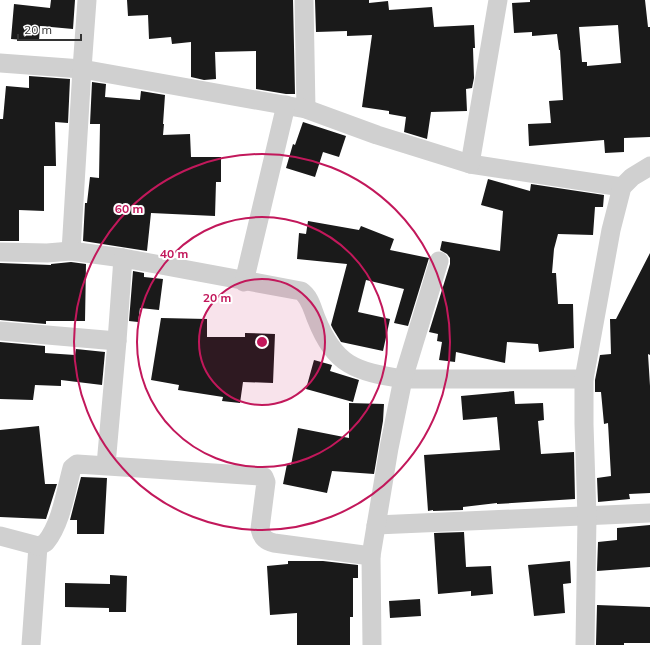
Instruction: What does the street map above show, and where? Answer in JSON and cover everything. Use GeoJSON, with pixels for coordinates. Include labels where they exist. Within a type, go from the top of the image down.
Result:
{"type":"FeatureCollection","features":[{"type":"Feature","properties":{"kind":"street"},"geometry":{"type":"LineString","coordinates":[[71,251],[87,0]]}},
{"type":"Feature","properties":{"kind":"street"},"geometry":{"type":"LineString","coordinates":[[304,0],[306,109]]}},
{"type":"Feature","properties":{"kind":"street"},"geometry":{"type":"LineString","coordinates":[[470,164],[498,0]]}},
{"type":"Feature","properties":{"kind":"street"},"geometry":{"type":"LineString","coordinates":[[0,63],[82,69],[286,105],[306,109],[377,135],[470,164],[622,187]]}},
{"type":"Feature","properties":{"kind":"street"},"geometry":{"type":"LineString","coordinates":[[244,282],[286,105]]}},
{"type":"Feature","properties":{"kind":"street"},"geometry":{"type":"LineString","coordinates":[[585,645],[587,517],[584,379],[611,230],[622,187],[632,177],[650,166]]}},
{"type":"Feature","properties":{"kind":"street"},"geometry":{"type":"LineString","coordinates":[[0,252],[47,253],[71,251],[123,258],[301,292],[308,298],[329,345],[342,360],[354,367],[374,374],[404,379],[584,379]]}},
{"type":"Feature","properties":{"kind":"street"},"geometry":{"type":"LineString","coordinates":[[106,465],[123,258]]}},
{"type":"Feature","properties":{"kind":"street"},"geometry":{"type":"LineString","coordinates":[[372,645],[371,556],[389,448],[404,379],[439,261]]}},
{"type":"Feature","properties":{"kind":"street"},"geometry":{"type":"LineString","coordinates":[[0,331],[117,341]]}},
{"type":"Feature","properties":{"kind":"street"},"geometry":{"type":"LineString","coordinates":[[0,536],[38,546],[46,543],[60,512],[73,466],[77,464],[106,465],[264,477],[266,482],[260,529],[261,535],[266,540],[274,543],[371,556]]}},
{"type":"Feature","properties":{"kind":"street"},"geometry":{"type":"LineString","coordinates":[[376,526],[650,513]]}},
{"type":"Feature","properties":{"kind":"street"},"geometry":{"type":"LineString","coordinates":[[31,645],[38,546]]}},
{"type":"Feature","properties":{"kind":"building"},"geometry":{"type":"Polygon","coordinates":[[[51,0],[75,0],[73,29],[40,26],[39,41],[11,39],[14,4],[50,8],[51,0]]]}},
{"type":"Feature","properties":{"kind":"building"},"geometry":{"type":"Polygon","coordinates":[[[127,0],[293,0],[295,94],[256,89],[256,51],[215,52],[216,79],[204,80],[191,77],[191,42],[172,44],[171,37],[149,39],[148,15],[128,16],[127,0]]]}},
{"type":"Feature","properties":{"kind":"building"},"geometry":{"type":"Polygon","coordinates":[[[315,0],[369,0],[369,3],[388,1],[389,10],[432,7],[434,27],[474,25],[474,78],[472,88],[466,89],[467,111],[431,112],[427,139],[404,132],[406,117],[389,114],[389,111],[362,107],[372,35],[347,36],[347,31],[316,32],[315,0]]]}},
{"type":"Feature","properties":{"kind":"building"},"geometry":{"type":"Polygon","coordinates":[[[530,0],[645,0],[648,27],[650,27],[650,137],[624,138],[624,152],[605,153],[604,140],[529,146],[528,124],[551,123],[549,101],[563,100],[560,50],[557,34],[532,36],[532,32],[514,33],[512,3],[530,2],[530,0]],[[618,25],[579,27],[582,62],[587,62],[587,66],[621,63],[618,25]]]}},
{"type":"Feature","properties":{"kind":"building"},"geometry":{"type":"Polygon","coordinates":[[[29,76],[70,79],[68,123],[55,122],[56,166],[44,166],[44,211],[19,210],[19,241],[0,241],[0,119],[3,119],[6,86],[29,88],[29,76]]]}},
{"type":"Feature","properties":{"kind":"building"},"geometry":{"type":"Polygon","coordinates":[[[92,82],[106,84],[105,97],[140,100],[141,91],[165,95],[163,135],[190,134],[191,157],[221,157],[221,182],[216,182],[215,216],[151,213],[147,251],[83,241],[85,203],[87,203],[90,177],[99,178],[100,124],[90,124],[92,82]]]}},
{"type":"Feature","properties":{"kind":"building"},"geometry":{"type":"Polygon","coordinates":[[[303,122],[346,136],[339,157],[323,152],[315,177],[286,168],[293,144],[295,145],[303,122]]]}},
{"type":"Feature","properties":{"kind":"building"},"geometry":{"type":"Polygon","coordinates":[[[488,179],[530,191],[531,184],[604,195],[603,207],[595,207],[593,235],[558,234],[554,249],[552,273],[556,273],[558,304],[573,304],[574,348],[539,352],[538,344],[507,342],[505,363],[456,352],[455,362],[439,360],[442,342],[437,341],[438,334],[429,332],[450,264],[450,258],[447,254],[440,250],[442,241],[500,251],[503,211],[481,205],[488,179]]]}},
{"type":"Feature","properties":{"kind":"building"},"geometry":{"type":"Polygon","coordinates":[[[308,221],[359,230],[361,226],[394,239],[390,250],[429,258],[408,326],[394,323],[404,289],[366,280],[358,312],[390,319],[383,351],[341,342],[333,329],[331,325],[347,264],[297,259],[299,233],[306,234],[308,221]]]}},
{"type":"Feature","properties":{"kind":"building"},"geometry":{"type":"Polygon","coordinates":[[[650,253],[650,355],[648,354],[650,386],[650,493],[629,494],[630,499],[598,502],[597,478],[611,476],[608,423],[604,424],[601,392],[595,392],[595,380],[600,355],[611,354],[610,319],[616,319],[650,253]]]}},
{"type":"Feature","properties":{"kind":"building"},"geometry":{"type":"Polygon","coordinates":[[[71,262],[86,264],[85,321],[46,321],[46,324],[0,320],[0,263],[51,265],[71,262]]]}},
{"type":"Feature","properties":{"kind":"building"},"geometry":{"type":"Polygon","coordinates":[[[133,271],[144,273],[144,277],[163,279],[159,310],[140,308],[138,322],[129,321],[133,271]]]}},
{"type":"Feature","properties":{"kind":"building"},"geometry":{"type":"Polygon","coordinates":[[[161,318],[207,319],[207,337],[245,337],[245,333],[275,334],[273,383],[243,382],[240,403],[222,401],[223,397],[178,390],[179,385],[151,380],[161,318]]]}},
{"type":"Feature","properties":{"kind":"building"},"geometry":{"type":"Polygon","coordinates":[[[0,342],[45,346],[45,353],[75,355],[76,349],[105,352],[102,385],[61,380],[61,386],[35,385],[33,400],[0,399],[0,342]]]}},
{"type":"Feature","properties":{"kind":"building"},"geometry":{"type":"Polygon","coordinates":[[[314,360],[332,365],[330,371],[359,380],[353,402],[306,389],[314,360]]]}},
{"type":"Feature","properties":{"kind":"building"},"geometry":{"type":"Polygon","coordinates":[[[514,391],[515,404],[543,403],[544,420],[538,421],[541,454],[574,452],[575,499],[497,503],[463,507],[463,510],[428,511],[424,455],[500,450],[497,417],[463,420],[461,396],[514,391]]]}},
{"type":"Feature","properties":{"kind":"building"},"geometry":{"type":"Polygon","coordinates":[[[349,403],[384,404],[383,421],[374,474],[332,471],[327,493],[283,484],[287,464],[291,465],[298,428],[349,438],[349,403]]]}},
{"type":"Feature","properties":{"kind":"building"},"geometry":{"type":"Polygon","coordinates":[[[39,426],[45,484],[57,484],[46,519],[0,517],[0,430],[39,426]]]}},
{"type":"Feature","properties":{"kind":"building"},"geometry":{"type":"Polygon","coordinates":[[[81,477],[107,478],[104,534],[77,534],[77,520],[70,520],[81,477]]]}},
{"type":"Feature","properties":{"kind":"building"},"geometry":{"type":"Polygon","coordinates":[[[650,525],[650,567],[597,571],[598,542],[617,540],[617,528],[650,525]]]}},
{"type":"Feature","properties":{"kind":"building"},"geometry":{"type":"Polygon","coordinates":[[[464,532],[466,567],[491,566],[493,594],[471,596],[471,591],[438,594],[434,533],[464,532]]]}},
{"type":"Feature","properties":{"kind":"building"},"geometry":{"type":"Polygon","coordinates":[[[288,561],[323,561],[358,565],[358,578],[353,578],[353,617],[350,617],[350,645],[297,645],[297,613],[270,615],[267,566],[288,564],[288,561]]]}},
{"type":"Feature","properties":{"kind":"building"},"geometry":{"type":"Polygon","coordinates":[[[570,561],[571,583],[563,584],[565,613],[534,616],[528,565],[570,561]]]}},
{"type":"Feature","properties":{"kind":"building"},"geometry":{"type":"Polygon","coordinates":[[[110,575],[127,576],[126,612],[109,612],[109,608],[65,607],[65,583],[110,584],[110,575]]]}},
{"type":"Feature","properties":{"kind":"building"},"geometry":{"type":"Polygon","coordinates":[[[420,599],[421,616],[390,618],[389,601],[420,599]]]}},
{"type":"Feature","properties":{"kind":"building"},"geometry":{"type":"Polygon","coordinates":[[[597,605],[650,607],[650,643],[596,645],[597,605]]]}}]}
